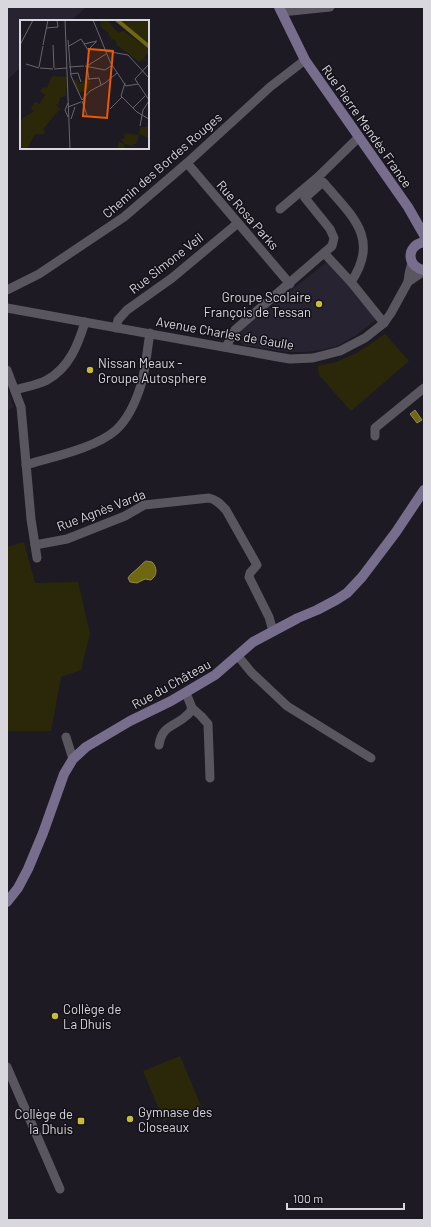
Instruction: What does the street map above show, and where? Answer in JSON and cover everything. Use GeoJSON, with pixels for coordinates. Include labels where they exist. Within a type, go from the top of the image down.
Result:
{"type":"FeatureCollection","features":[{"type":"Feature","properties":{"kind":"street"},"geometry":{"type":"LineString","coordinates":[[280,9],[330,7]]}},
{"type":"Feature","properties":{"kind":"street","name":"Rue Pierre Mendès France"},"geometry":{"type":"LineString","coordinates":[[280,9],[305,60],[408,207],[424,235]]}},
{"type":"Feature","properties":{"kind":"street","name":"Chemin des Bordes Rouges"},"geometry":{"type":"LineString","coordinates":[[7,290],[38,274],[124,217],[187,163],[270,87],[305,60]]}},
{"type":"Feature","properties":{"kind":"street"},"geometry":{"type":"LineString","coordinates":[[280,210],[318,177],[359,137]]}},
{"type":"Feature","properties":{"kind":"street","name":"Rue Rosa Parks"},"geometry":{"type":"LineString","coordinates":[[187,163],[290,284]]}},
{"type":"Feature","properties":{"kind":"street"},"geometry":{"type":"LineString","coordinates":[[226,347],[235,330],[276,294],[290,284],[332,246],[334,238],[330,229],[305,198],[323,182],[351,215],[363,237],[364,252],[359,269],[351,282]]}},
{"type":"Feature","properties":{"kind":"street","name":"Rue Pierre Mendès France"},"geometry":{"type":"LineString","coordinates":[[408,207],[414,232],[419,244],[411,252],[412,262]]}},
{"type":"Feature","properties":{"kind":"street","name":"Rue Simone Veil"},"geometry":{"type":"LineString","coordinates":[[116,328],[118,320],[127,310],[172,278],[238,223]]}},
{"type":"Feature","properties":{"kind":"street"},"geometry":{"type":"LineString","coordinates":[[324,253],[351,282],[384,323]]}},
{"type":"Feature","properties":{"kind":"street"},"geometry":{"type":"LineString","coordinates":[[412,262],[418,268],[424,270]]}},
{"type":"Feature","properties":{"kind":"street","name":"Avenue Charles de Gaulle"},"geometry":{"type":"LineString","coordinates":[[408,282],[412,262]]}},
{"type":"Feature","properties":{"kind":"street","name":"Avenue Charles de Gaulle"},"geometry":{"type":"LineString","coordinates":[[7,308],[290,359],[313,358],[340,351],[365,338],[384,323],[408,282],[424,270]]}},
{"type":"Feature","properties":{"kind":"street"},"geometry":{"type":"LineString","coordinates":[[15,390],[46,380],[61,371],[74,353],[85,322]]}},
{"type":"Feature","properties":{"kind":"street"},"geometry":{"type":"LineString","coordinates":[[26,464],[94,444],[116,430],[131,412],[142,383],[150,333]]}},
{"type":"Feature","properties":{"kind":"street"},"geometry":{"type":"LineString","coordinates":[[7,370],[21,407],[31,520],[37,558]]}},
{"type":"Feature","properties":{"kind":"street"},"geometry":{"type":"LineString","coordinates":[[375,436],[375,428],[424,388]]}},
{"type":"Feature","properties":{"kind":"street","name":"Rue du Château"},"geometry":{"type":"LineString","coordinates":[[7,902],[18,888],[28,869],[44,833],[64,774],[73,759],[86,748],[130,721],[215,675],[252,642],[298,618],[317,610],[347,593],[396,532],[424,490]]}},
{"type":"Feature","properties":{"kind":"street","name":"Rue Agnès Varda"},"geometry":{"type":"LineString","coordinates":[[36,545],[67,539],[125,516],[144,505],[208,498],[214,499],[226,510],[257,565],[250,573],[249,577],[269,618],[273,631]]}},
{"type":"Feature","properties":{"kind":"street"},"geometry":{"type":"LineString","coordinates":[[238,656],[251,672],[287,706],[371,758]]}},
{"type":"Feature","properties":{"kind":"street"},"geometry":{"type":"LineString","coordinates":[[186,692],[192,708],[208,724],[210,778]]}},
{"type":"Feature","properties":{"kind":"street"},"geometry":{"type":"LineString","coordinates":[[159,745],[160,737],[166,730],[187,716],[192,708]]}},
{"type":"Feature","properties":{"kind":"street"},"geometry":{"type":"LineString","coordinates":[[66,737],[73,759]]}},
{"type":"Feature","properties":{"kind":"street"},"geometry":{"type":"LineString","coordinates":[[7,1067],[60,1189]]}},
{"type":"Feature","properties":{"kind":"shaded area"},"geometry":{"type":"Polygon","coordinates":[[[7,7],[86,7],[72,20],[20,20],[20,68],[7,80],[7,7]]]}},
{"type":"Feature","properties":{"kind":"shaded area","name":"Groupe Scolaire François de Tessan"},"geometry":{"type":"Polygon","coordinates":[[[328,261],[377,319],[355,336],[337,346],[321,350],[288,352],[243,345],[239,340],[240,331],[328,261]]]}},
{"type":"Feature","properties":{"kind":"shaded area"},"geometry":{"type":"Polygon","coordinates":[[[385,334],[409,361],[351,411],[319,375],[318,366],[336,362],[355,354],[385,334]]]}},
{"type":"Feature","properties":{"kind":"shaded area"},"geometry":{"type":"Polygon","coordinates":[[[7,387],[13,407],[7,410],[7,387]]]}},
{"type":"Feature","properties":{"kind":"shaded area"},"geometry":{"type":"Polygon","coordinates":[[[415,410],[422,420],[417,423],[410,414],[415,410]]]}},
{"type":"Feature","properties":{"kind":"shaded area"},"geometry":{"type":"Polygon","coordinates":[[[24,542],[35,583],[78,582],[90,633],[81,670],[61,677],[51,731],[7,731],[7,547],[24,542]]]}},
{"type":"Feature","properties":{"kind":"shaded area"},"geometry":{"type":"Polygon","coordinates":[[[146,561],[152,562],[155,566],[155,576],[151,580],[145,579],[137,583],[130,582],[128,578],[129,576],[146,561]]]}},
{"type":"Feature","properties":{"kind":"shaded area"},"geometry":{"type":"Polygon","coordinates":[[[180,1056],[201,1106],[164,1121],[143,1071],[180,1056]]]}},
{"type":"Feature","properties":{"kind":"place","name":"Groupe Scolaire François de Tessan"},"geometry":{"type":"Point","coordinates":[319,304]}},
{"type":"Feature","properties":{"kind":"place","name":"Nissan Meaux - Groupe Autosphere"},"geometry":{"type":"Point","coordinates":[90,370]}},
{"type":"Feature","properties":{"kind":"place","name":"Collège de La Dhuis"},"geometry":{"type":"Point","coordinates":[55,1016]}},
{"type":"Feature","properties":{"kind":"place","name":"Gymnase des Closeaux"},"geometry":{"type":"Point","coordinates":[130,1119]}},
{"type":"Feature","properties":{"kind":"place","name":"Collège de la Dhuis"},"geometry":{"type":"Point","coordinates":[81,1121]}}]}
